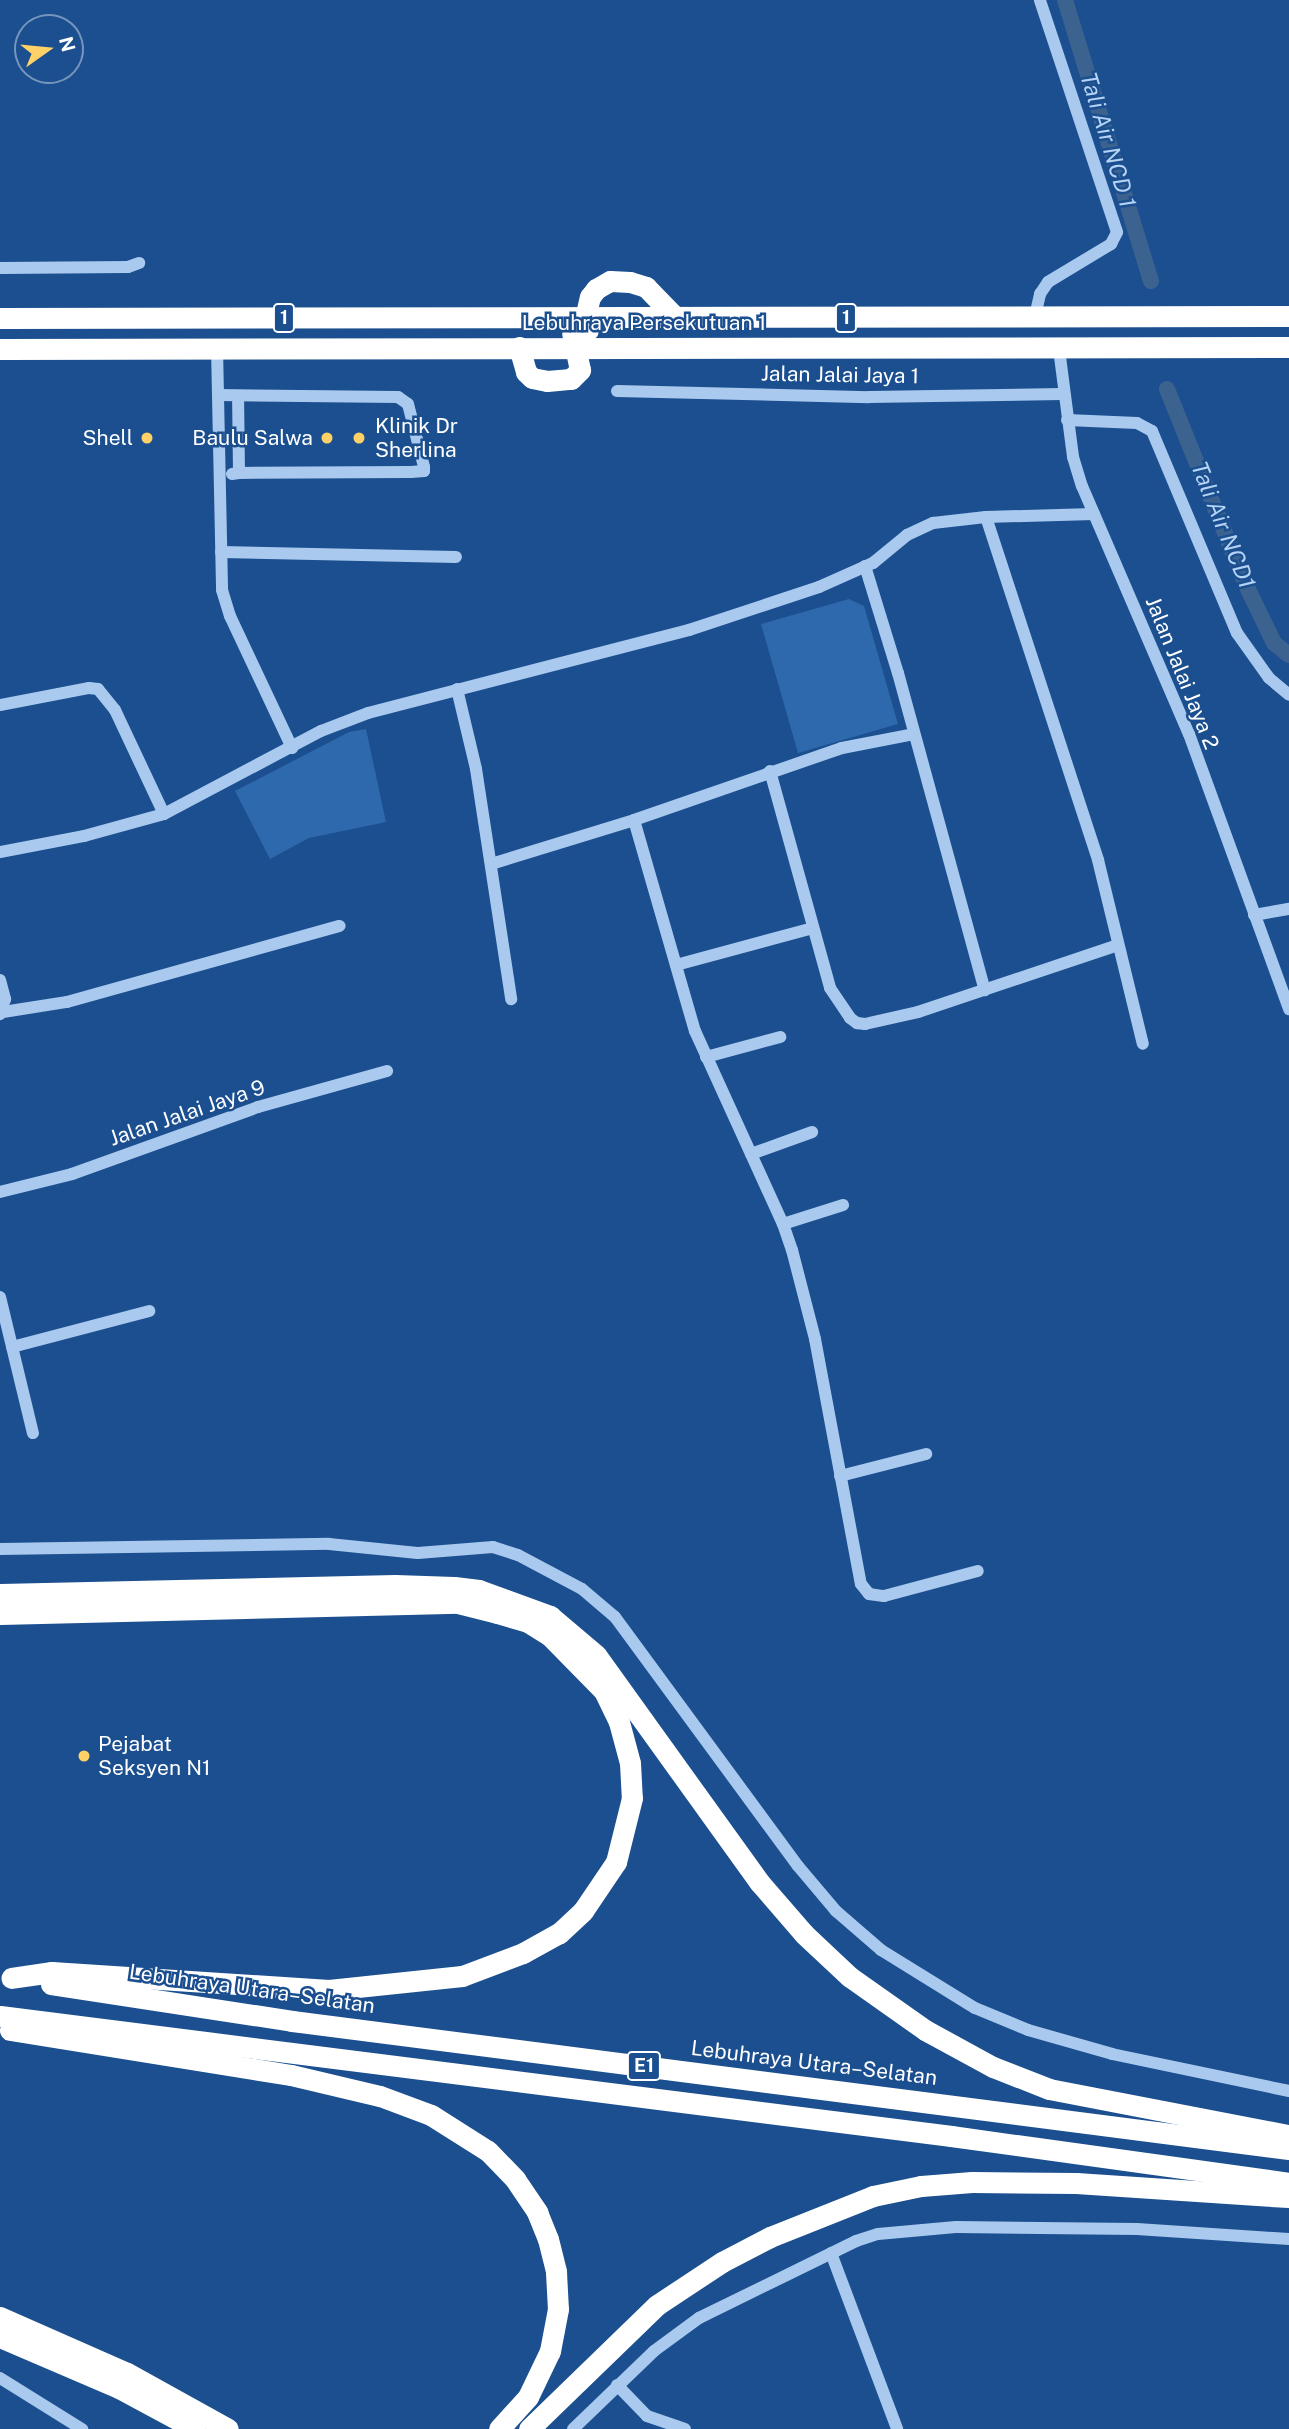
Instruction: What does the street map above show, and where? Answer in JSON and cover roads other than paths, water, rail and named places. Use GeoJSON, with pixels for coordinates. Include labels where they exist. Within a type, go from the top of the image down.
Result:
{"type":"FeatureCollection","features":[{"type":"Feature","properties":{"kind":"highway"},"geometry":{"type":"LineString","coordinates":[[519,348],[526,372],[532,378],[559,381],[576,376],[580,370],[583,346],[576,318],[596,289],[618,281],[638,283],[654,292],[676,318]]}},
{"type":"Feature","properties":{"kind":"highway","name":"Lebuhraya Persekutuan 1"},"geometry":{"type":"LineString","coordinates":[[0,318],[1289,316]]}},
{"type":"Feature","properties":{"kind":"highway","name":"Lebuhraya Persekutuan 1"},"geometry":{"type":"LineString","coordinates":[[0,349],[583,346],[1288,350]]}},
{"type":"Feature","properties":{"kind":"highway"},"geometry":{"type":"LineString","coordinates":[[0,1594],[395,1585],[454,1587],[478,1590],[550,1616],[596,1654],[760,1883],[804,1934],[850,1977],[925,2030],[993,2067],[1049,2089],[1289,2135]]}},
{"type":"Feature","properties":{"kind":"highway"},"geometry":{"type":"LineString","coordinates":[[0,1614],[457,1603],[528,1622],[550,1636],[604,1691],[619,1722],[630,1763],[632,1798],[617,1862],[583,1911],[559,1933],[523,1954],[462,1976],[329,1990],[52,1972],[6,1978]]}},
{"type":"Feature","properties":{"kind":"highway","name":"Lebuhraya Utara–Selatan"},"geometry":{"type":"LineString","coordinates":[[6,1978],[292,2021],[1289,2149]]}},
{"type":"Feature","properties":{"kind":"highway","name":"E1"},"geometry":{"type":"LineString","coordinates":[[0,2016],[951,2136],[1289,2183]]}},
{"type":"Feature","properties":{"kind":"highway"},"geometry":{"type":"LineString","coordinates":[[0,2028],[291,2075],[380,2096],[431,2115],[488,2151],[515,2179],[537,2212],[548,2239],[556,2272],[558,2309],[550,2350],[528,2398],[499,2429]]}},
{"type":"Feature","properties":{"kind":"highway"},"geometry":{"type":"LineString","coordinates":[[529,2429],[657,2305],[722,2262],[770,2237],[873,2196],[921,2186],[972,2182],[1076,2183],[1289,2197]]}},
{"type":"Feature","properties":{"kind":"highway"},"geometry":{"type":"LineString","coordinates":[[0,2317],[127,2373],[228,2429]]}},
{"type":"Feature","properties":{"kind":"highway"},"geometry":{"type":"LineString","coordinates":[[0,2337],[119,2388],[195,2429]]}},
{"type":"Feature","properties":{"kind":"street"},"geometry":{"type":"LineString","coordinates":[[1035,316],[1040,294],[1048,282],[1111,244],[1117,232],[1040,0]]}},
{"type":"Feature","properties":{"kind":"street"},"geometry":{"type":"LineString","coordinates":[[0,268],[128,267],[139,263]]}},
{"type":"Feature","properties":{"kind":"street"},"geometry":{"type":"LineString","coordinates":[[217,348],[222,590],[227,608],[292,748]]}},
{"type":"Feature","properties":{"kind":"street","name":"Jalan Jalai Jaya 2"},"geometry":{"type":"LineString","coordinates":[[1059,349],[1073,457],[1094,514],[1189,734],[1289,1009]]}},
{"type":"Feature","properties":{"kind":"street","name":"Jalan Jalai Jaya 1"},"geometry":{"type":"LineString","coordinates":[[617,391],[869,397],[1063,394]]}},
{"type":"Feature","properties":{"kind":"street"},"geometry":{"type":"LineString","coordinates":[[218,395],[398,397],[408,404],[424,471],[221,475]]}},
{"type":"Feature","properties":{"kind":"street"},"geometry":{"type":"LineString","coordinates":[[238,396],[239,473]]}},
{"type":"Feature","properties":{"kind":"street"},"geometry":{"type":"LineString","coordinates":[[1067,420],[1137,423],[1152,431],[1237,633],[1269,678],[1289,695]]}},
{"type":"Feature","properties":{"kind":"street"},"geometry":{"type":"LineString","coordinates":[[0,852],[84,836],[164,814],[344,721],[689,630],[818,587],[865,566],[906,536],[933,523],[986,517],[1094,514]]}},
{"type":"Feature","properties":{"kind":"street"},"geometry":{"type":"LineString","coordinates":[[986,517],[1098,860],[1143,1044]]}},
{"type":"Feature","properties":{"kind":"street"},"geometry":{"type":"LineString","coordinates":[[221,552],[456,557]]}},
{"type":"Feature","properties":{"kind":"street"},"geometry":{"type":"LineString","coordinates":[[865,566],[985,990]]}},
{"type":"Feature","properties":{"kind":"street"},"geometry":{"type":"LineString","coordinates":[[0,705],[89,688],[98,689],[115,710],[164,814]]}},
{"type":"Feature","properties":{"kind":"street"},"geometry":{"type":"LineString","coordinates":[[457,690],[476,769],[511,999]]}},
{"type":"Feature","properties":{"kind":"street"},"geometry":{"type":"LineString","coordinates":[[491,864],[635,820],[842,748],[914,734]]}},
{"type":"Feature","properties":{"kind":"street"},"geometry":{"type":"LineString","coordinates":[[770,771],[830,988],[850,1018],[857,1023],[876,1022],[918,1012],[1118,945]]}},
{"type":"Feature","properties":{"kind":"street"},"geometry":{"type":"LineString","coordinates":[[635,820],[676,965],[706,1057],[783,1224],[815,1339],[857,1573],[869,1594],[895,1594],[978,1571]]}},
{"type":"Feature","properties":{"kind":"street"},"geometry":{"type":"LineString","coordinates":[[1254,915],[1289,909]]}},
{"type":"Feature","properties":{"kind":"street"},"geometry":{"type":"LineString","coordinates":[[0,980],[5,999],[1,1013],[67,1002],[340,926]]}},
{"type":"Feature","properties":{"kind":"street"},"geometry":{"type":"LineString","coordinates":[[676,965],[813,928]]}},
{"type":"Feature","properties":{"kind":"street"},"geometry":{"type":"LineString","coordinates":[[706,1057],[780,1037]]}},
{"type":"Feature","properties":{"kind":"street","name":"Jalan Jalai Jaya 9"},"geometry":{"type":"LineString","coordinates":[[0,1192],[72,1174],[258,1107],[387,1071]]}},
{"type":"Feature","properties":{"kind":"street"},"geometry":{"type":"LineString","coordinates":[[751,1154],[812,1132]]}},
{"type":"Feature","properties":{"kind":"street"},"geometry":{"type":"LineString","coordinates":[[783,1224],[843,1205]]}},
{"type":"Feature","properties":{"kind":"street"},"geometry":{"type":"LineString","coordinates":[[0,1297],[33,1433]]}},
{"type":"Feature","properties":{"kind":"street"},"geometry":{"type":"LineString","coordinates":[[12,1347],[149,1311]]}},
{"type":"Feature","properties":{"kind":"street"},"geometry":{"type":"LineString","coordinates":[[839,1476],[926,1454]]}},
{"type":"Feature","properties":{"kind":"street"},"geometry":{"type":"LineString","coordinates":[[0,1549],[329,1545],[418,1553],[493,1547],[518,1555],[582,1589],[615,1618],[798,1866],[836,1911],[881,1950],[975,2008],[1028,2030],[1112,2054],[1289,2091]]}},
{"type":"Feature","properties":{"kind":"street"},"geometry":{"type":"LineString","coordinates":[[573,2429],[663,2344],[699,2318],[831,2253],[878,2234],[956,2227],[1137,2229],[1289,2239]]}},
{"type":"Feature","properties":{"kind":"street"},"geometry":{"type":"LineString","coordinates":[[831,2253],[897,2429]]}},
{"type":"Feature","properties":{"kind":"street"},"geometry":{"type":"LineString","coordinates":[[0,2378],[82,2429]]}},
{"type":"Feature","properties":{"kind":"street"},"geometry":{"type":"LineString","coordinates":[[617,2385],[648,2416],[685,2429]]}},
{"type":"Feature","properties":{"kind":"waterway","name":"Tali Air NCD 1"},"geometry":{"type":"LineString","coordinates":[[1065,0],[1151,281]]}},
{"type":"Feature","properties":{"kind":"waterway","name":"Tali Air NCD1"},"geometry":{"type":"LineString","coordinates":[[1167,389],[1245,583],[1274,643],[1289,655]]}},
{"type":"Feature","properties":{"kind":"place","name":"Shell"},"geometry":{"type":"Point","coordinates":[147,438]}},
{"type":"Feature","properties":{"kind":"place","name":"Baulu Salwa"},"geometry":{"type":"Point","coordinates":[327,438]}},
{"type":"Feature","properties":{"kind":"place","name":"Klinik Dr Sherlina"},"geometry":{"type":"Point","coordinates":[359,438]}},
{"type":"Feature","properties":{"kind":"place","name":"Pejabat Seksyen N1"},"geometry":{"type":"Point","coordinates":[84,1756]}}]}
